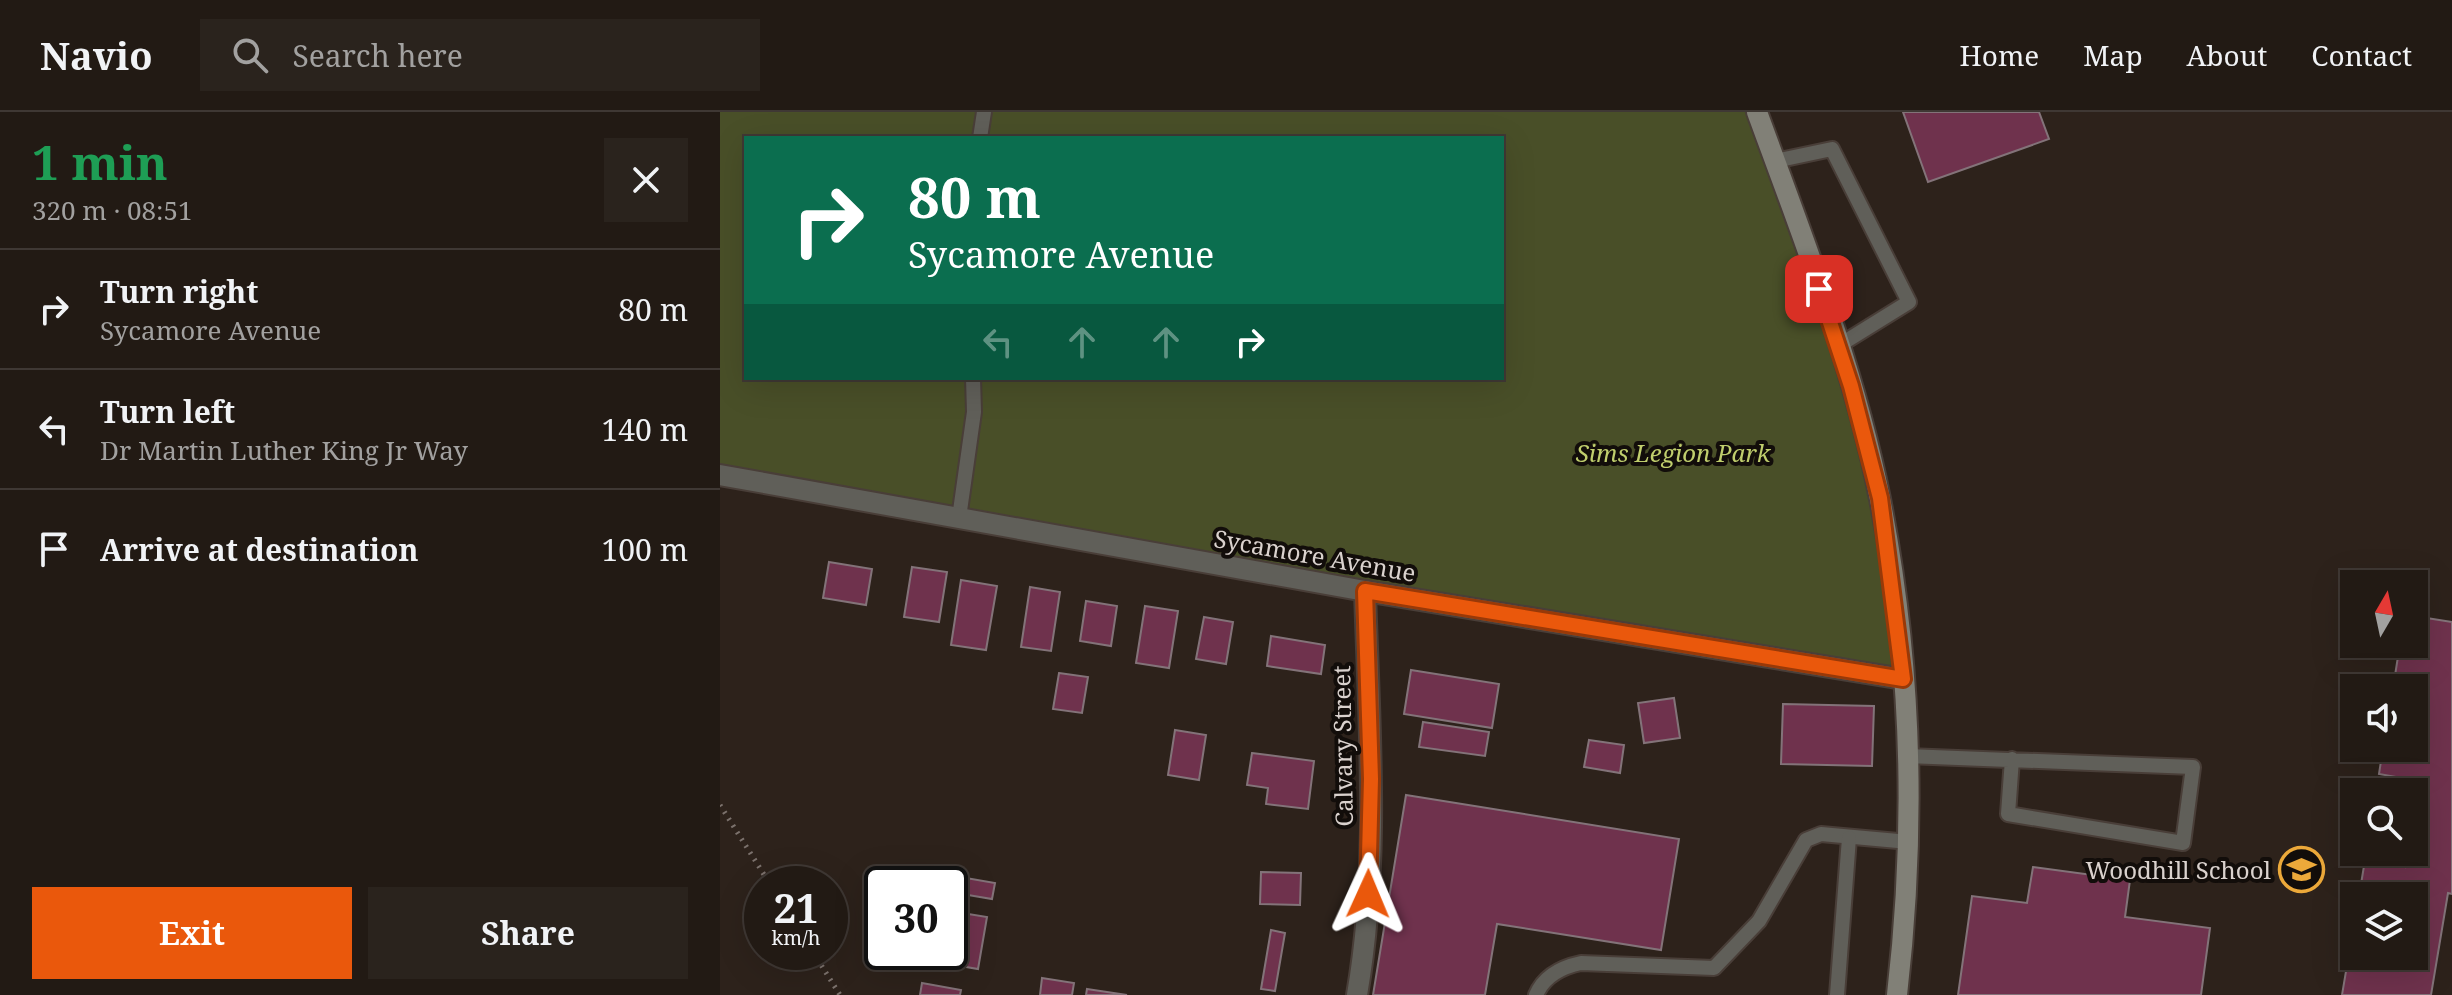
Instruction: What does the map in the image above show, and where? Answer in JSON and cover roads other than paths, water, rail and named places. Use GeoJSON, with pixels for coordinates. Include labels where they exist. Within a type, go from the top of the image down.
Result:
{"type":"FeatureCollection","features":[{"type":"Feature","properties":{"kind":"main road"},"geometry":{"type":"LineString","coordinates":[[1757,112],[1838,346],[1880,498],[1903,679],[1907,756],[1907,903],[1897,995]]}},
{"type":"Feature","properties":{"kind":"street","name":"Sycamore Avenue"},"geometry":{"type":"LineString","coordinates":[[720,475],[1365,591],[1903,679]]}},
{"type":"Feature","properties":{"kind":"street","name":"Calvary Street"},"geometry":{"type":"LineString","coordinates":[[1357,995],[1367,922],[1371,779],[1365,591]]}},
{"type":"Feature","properties":{"kind":"lane"},"geometry":{"type":"LineString","coordinates":[[980,136],[984,112]]}},
{"type":"Feature","properties":{"kind":"lane"},"geometry":{"type":"LineString","coordinates":[[1775,161],[1832,149],[1909,302],[1838,346]]}},
{"type":"Feature","properties":{"kind":"lane"},"geometry":{"type":"LineString","coordinates":[[959,518],[974,412],[973,380]]}},
{"type":"Feature","properties":{"kind":"lane"},"geometry":{"type":"LineString","coordinates":[[1907,756],[2012,759],[2193,767],[2183,843],[2008,814],[2012,759]]}},
{"type":"Feature","properties":{"kind":"lane"},"geometry":{"type":"LineString","coordinates":[[1536,995],[1550,976],[1563,967],[1581,963],[1714,968],[1759,921],[1806,840],[1821,834],[1909,842]]}},
{"type":"Feature","properties":{"kind":"lane"},"geometry":{"type":"LineString","coordinates":[[1837,995],[1849,838]]}},
{"type":"Feature","properties":{"kind":"place","name":"Woodhill School"},"geometry":{"type":"Point","coordinates":[2302,869]}},
{"type":"Feature","properties":{"kind":"park label","name":"Sims Legion Park"},"geometry":{"type":"Point","coordinates":[1673,452]}}]}
